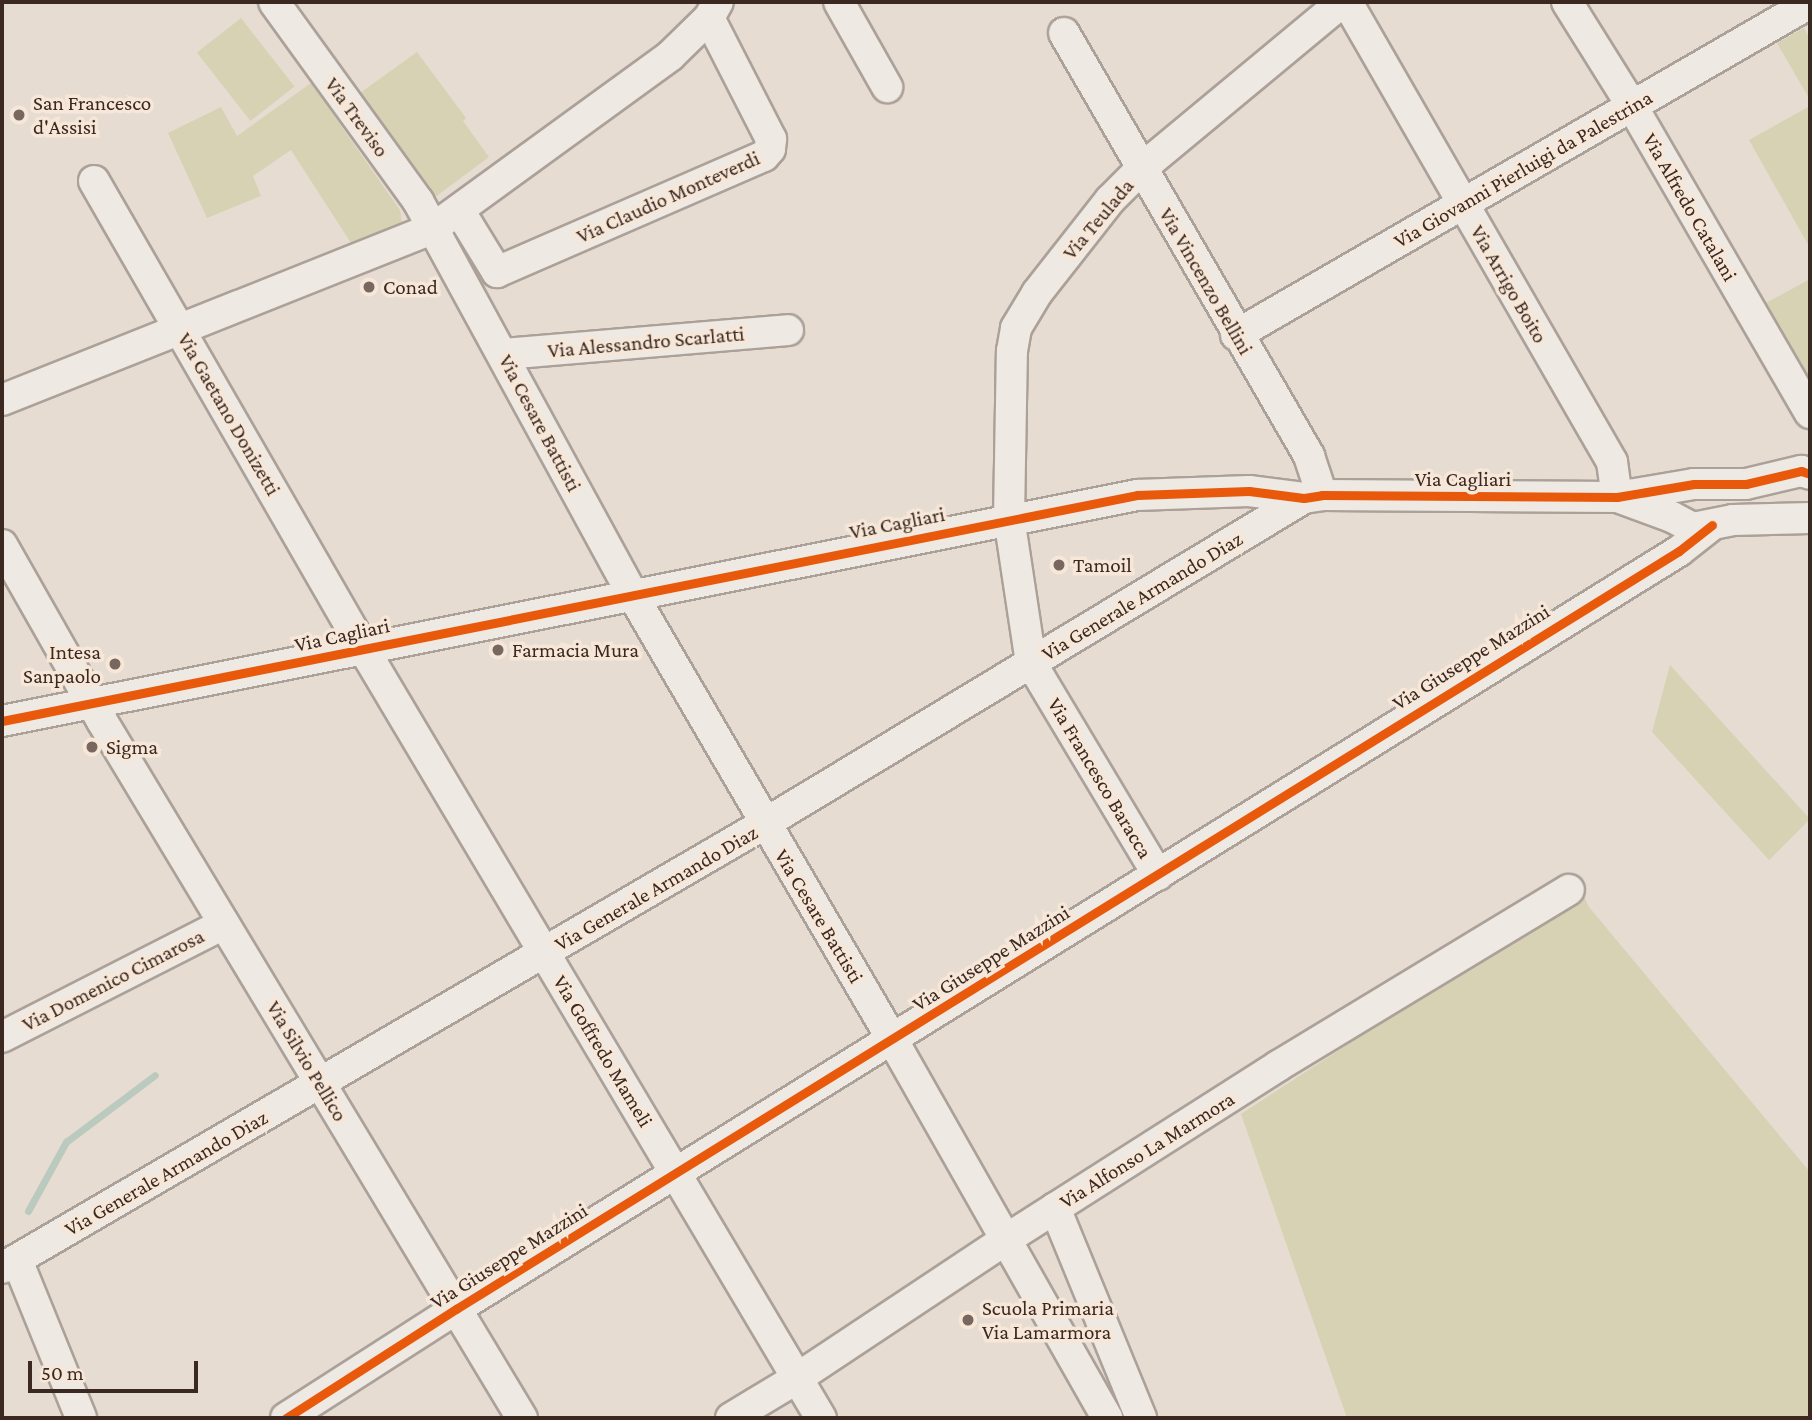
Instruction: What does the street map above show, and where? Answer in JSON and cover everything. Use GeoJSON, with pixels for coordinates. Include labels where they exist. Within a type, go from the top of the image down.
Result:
{"type":"FeatureCollection","features":[{"type":"Feature","properties":{"kind":"street"},"geometry":{"type":"LineString","coordinates":[[839,2],[887,87]]}},
{"type":"Feature","properties":{"kind":"street","name":"Via Teulada"},"geometry":{"type":"LineString","coordinates":[[1009,518],[1012,351],[1016,328],[1037,293],[1110,200],[1141,169],[1342,2]]}},
{"type":"Feature","properties":{"kind":"street","name":"Via Arrigo Boito"},"geometry":{"type":"LineString","coordinates":[[1347,2],[1612,462],[1616,497]]}},
{"type":"Feature","properties":{"kind":"street","name":"Via Alfredo Catalani"},"geometry":{"type":"LineString","coordinates":[[1567,2],[1632,106],[1810,413]]}},
{"type":"Feature","properties":{"kind":"street","name":"Via Treviso"},"geometry":{"type":"LineString","coordinates":[[279,3],[418,201],[432,229]]}},
{"type":"Feature","properties":{"kind":"street","name":"Via Giovanni Pierluigi da Palestrina"},"geometry":{"type":"LineString","coordinates":[[1236,335],[1632,106],[1773,12],[1810,3]]}},
{"type":"Feature","properties":{"kind":"street","name":"Via Claudio Monteverdi"},"geometry":{"type":"LineString","coordinates":[[2,400],[432,229],[670,56],[714,10],[771,139],[770,149],[764,156],[496,272],[459,210]]}},
{"type":"Feature","properties":{"kind":"street","name":"Via Vincenzo Bellini"},"geometry":{"type":"LineString","coordinates":[[1064,33],[1236,335],[1309,456],[1313,497]]}},
{"type":"Feature","properties":{"kind":"street","name":"Via Gaetano Donizetti"},"geometry":{"type":"LineString","coordinates":[[94,181],[363,648]]}},
{"type":"Feature","properties":{"kind":"street","name":"Via Cesare Battisti"},"geometry":{"type":"LineString","coordinates":[[432,229],[504,354],[632,594],[892,1039],[1107,1418]]}},
{"type":"Feature","properties":{"kind":"street","name":"Via Alessandro Scarlatti"},"geometry":{"type":"LineString","coordinates":[[504,354],[788,330]]}},
{"type":"Feature","properties":{"kind":"street","name":"Via Cagliari"},"geometry":{"type":"LineString","coordinates":[[2,721],[1009,518],[1137,495],[1249,491],[1313,497],[1616,497],[1675,502],[1693,484],[1746,484],[1801,471],[1810,474]]}},
{"type":"Feature","properties":{"kind":"street"},"geometry":{"type":"LineString","coordinates":[[1810,484],[1810,502]]}},
{"type":"Feature","properties":{"kind":"street","name":"Via Generale Armando Diaz"},"geometry":{"type":"LineString","coordinates":[[9,1264],[544,954],[1313,497]]}},
{"type":"Feature","properties":{"kind":"street","name":"Via Cagliari"},"geometry":{"type":"LineString","coordinates":[[1675,502],[1684,526],[1693,528],[1733,520],[1810,517]]}},
{"type":"Feature","properties":{"kind":"street","name":"Via Francesco Baracca"},"geometry":{"type":"LineString","coordinates":[[1009,518],[1031,663],[1158,875]]}},
{"type":"Feature","properties":{"kind":"street"},"geometry":{"type":"LineString","coordinates":[[1766,520],[1810,533]]}},
{"type":"Feature","properties":{"kind":"street","name":"Via Giuseppe Mazzini"},"geometry":{"type":"LineString","coordinates":[[286,1418],[456,1309],[1158,875],[1639,572],[1698,539],[1712,525]]}},
{"type":"Feature","properties":{"kind":"street","name":"Via Silvio Pellico"},"geometry":{"type":"LineString","coordinates":[[2,545],[91,704],[522,1418]]}},
{"type":"Feature","properties":{"kind":"street","name":"Via Goffredo Mameli"},"geometry":{"type":"LineString","coordinates":[[363,648],[821,1418]]}},
{"type":"Feature","properties":{"kind":"street","name":"Via Alfonso La Marmora"},"geometry":{"type":"LineString","coordinates":[[731,1418],[796,1379],[1005,1240],[1278,1066],[1569,890]]}},
{"type":"Feature","properties":{"kind":"street","name":"Via Domenico Cimarosa"},"geometry":{"type":"LineString","coordinates":[[2,1037],[224,924]]}},
{"type":"Feature","properties":{"kind":"street"},"geometry":{"type":"LineString","coordinates":[[1055,1208],[1141,1418]]}},
{"type":"Feature","properties":{"kind":"street"},"geometry":{"type":"LineString","coordinates":[[9,1264],[81,1418]]}},
{"type":"Feature","properties":{"kind":"shaded area"},"geometry":{"type":"Polygon","coordinates":[[[241,18],[295,87],[250,121],[197,52],[241,18]]]}},
{"type":"Feature","properties":{"kind":"shaded area"},"geometry":{"type":"Polygon","coordinates":[[[1804,28],[1810,39],[1810,100],[1777,43],[1804,28]]]}},
{"type":"Feature","properties":{"kind":"shaded area"},"geometry":{"type":"Polygon","coordinates":[[[417,52],[466,118],[463,121],[489,157],[434,198],[359,97],[360,93],[417,52]]]}},
{"type":"Feature","properties":{"kind":"shaded area"},"geometry":{"type":"Polygon","coordinates":[[[311,83],[400,210],[402,223],[351,243],[291,150],[253,176],[261,196],[207,218],[168,133],[221,107],[237,136],[311,83]]]}},
{"type":"Feature","properties":{"kind":"shaded area"},"geometry":{"type":"Polygon","coordinates":[[[1810,106],[1810,248],[1749,140],[1810,106]]]}},
{"type":"Feature","properties":{"kind":"shaded area"},"geometry":{"type":"Polygon","coordinates":[[[1810,279],[1810,384],[1764,304],[1810,279]]]}},
{"type":"Feature","properties":{"kind":"shaded area"},"geometry":{"type":"Polygon","coordinates":[[[1670,665],[1810,819],[1769,860],[1652,732],[1670,665]]]}},
{"type":"Feature","properties":{"kind":"shaded area"},"geometry":{"type":"Polygon","coordinates":[[[1582,892],[1589,907],[1810,1172],[1810,1418],[1347,1418],[1241,1114],[1582,892]]]}},
{"type":"Feature","properties":{"kind":"waterway"},"geometry":{"type":"LineString","coordinates":[[28,1211],[66,1142],[155,1075]]}},
{"type":"Feature","properties":{"kind":"cycle path"},"geometry":{"type":"LineString","coordinates":[[2,721],[1137,495],[1249,491],[1304,498],[1322,495],[1617,497],[1694,484],[1746,484],[1801,471],[1810,474]]}},
{"type":"Feature","properties":{"kind":"cycle path"},"geometry":{"type":"LineString","coordinates":[[286,1418],[456,1309],[1679,551],[1712,525]]}},
{"type":"Feature","properties":{"kind":"place","name":"San Francesco d'Assisi"},"geometry":{"type":"Point","coordinates":[19,115]}},
{"type":"Feature","properties":{"kind":"place","name":"Conad"},"geometry":{"type":"Point","coordinates":[369,287]}},
{"type":"Feature","properties":{"kind":"place","name":"Tamoil"},"geometry":{"type":"Point","coordinates":[1059,565]}},
{"type":"Feature","properties":{"kind":"place","name":"Farmacia Mura"},"geometry":{"type":"Point","coordinates":[498,650]}},
{"type":"Feature","properties":{"kind":"place","name":"Intesa Sanpaolo"},"geometry":{"type":"Point","coordinates":[115,664]}},
{"type":"Feature","properties":{"kind":"place","name":"Sigma"},"geometry":{"type":"Point","coordinates":[92,747]}},
{"type":"Feature","properties":{"kind":"place","name":"Scuola Primaria Via Lamarmora"},"geometry":{"type":"Point","coordinates":[968,1320]}}]}
